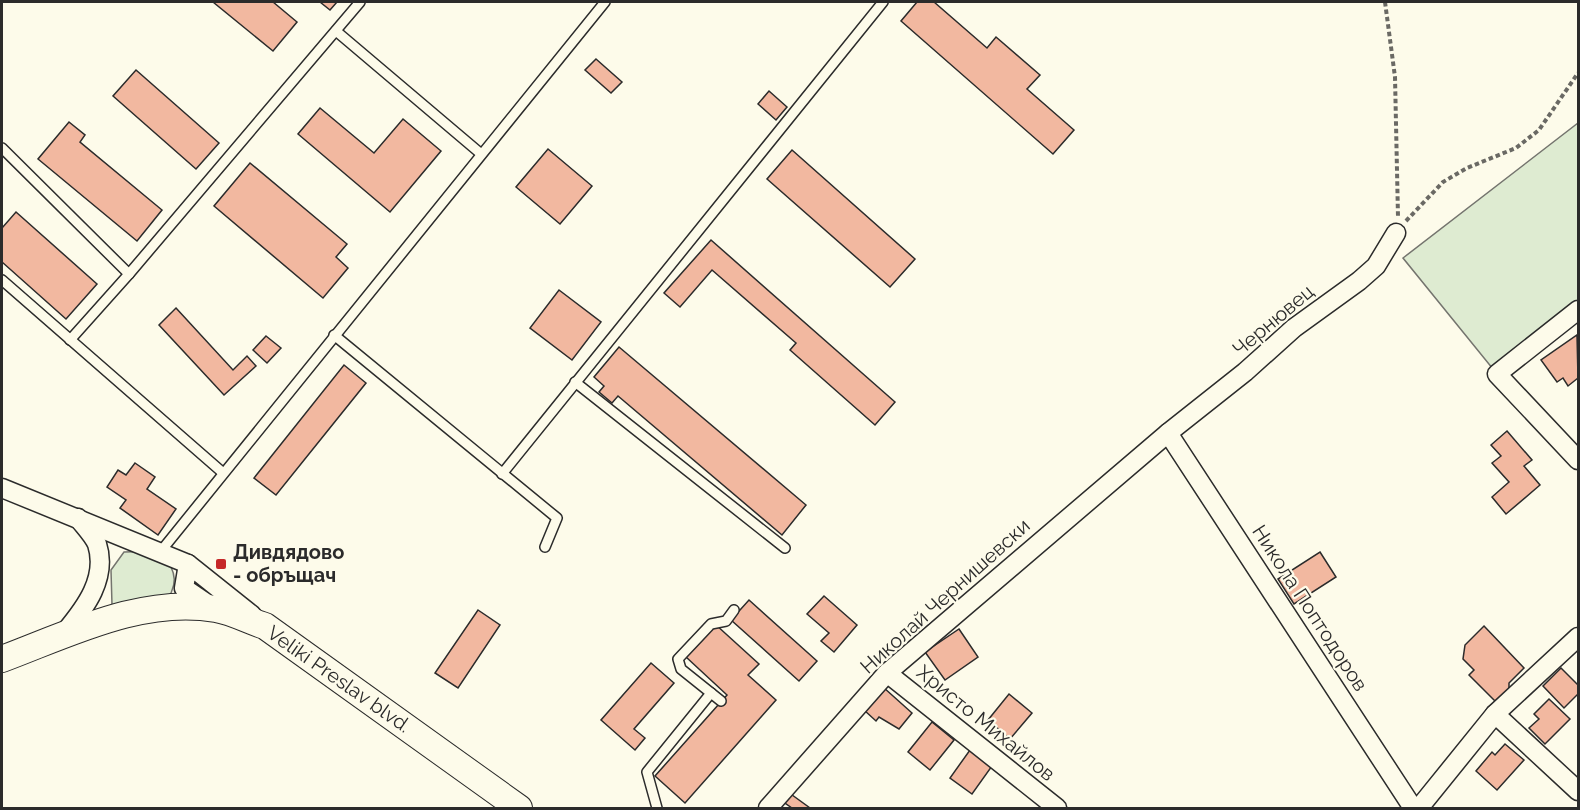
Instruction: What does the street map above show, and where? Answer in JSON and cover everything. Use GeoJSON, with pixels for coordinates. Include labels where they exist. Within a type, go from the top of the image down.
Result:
{"type":"FeatureCollection","features":[{"type":"Feature","properties":{"kind":"main road","name":"Veliki Preslav blvd."},"geometry":{"type":"LineString","coordinates":[[2,659],[126,614],[162,608],[217,609],[265,626],[519,808]]}},
{"type":"Feature","properties":{"kind":"street","name":"Чернювец"},"geometry":{"type":"LineString","coordinates":[[1168,433],[1245,372],[1294,328],[1359,281],[1376,266],[1396,233]]}},
{"type":"Feature","properties":{"kind":"street"},"geometry":{"type":"LineString","coordinates":[[1578,310],[1497,374],[1578,460]]}},
{"type":"Feature","properties":{"kind":"street","name":"Николай Чернишевски"},"geometry":{"type":"LineString","coordinates":[[768,808],[887,673],[1168,433]]}},
{"type":"Feature","properties":{"kind":"street","name":"Никола Поптодоров"},"geometry":{"type":"LineString","coordinates":[[1168,433],[1413,808]]}},
{"type":"Feature","properties":{"kind":"street"},"geometry":{"type":"LineString","coordinates":[[2,488],[76,516],[188,564],[265,626]]}},
{"type":"Feature","properties":{"kind":"street"},"geometry":{"type":"LineString","coordinates":[[61,637],[86,607],[96,586],[100,559],[96,542],[76,516]]}},
{"type":"Feature","properties":{"kind":"street"},"geometry":{"type":"LineString","coordinates":[[188,564],[184,588],[217,609]]}},
{"type":"Feature","properties":{"kind":"street"},"geometry":{"type":"LineString","coordinates":[[1419,808],[1495,714],[1578,637]]}},
{"type":"Feature","properties":{"kind":"street","name":"Христо Михайлов"},"geometry":{"type":"LineString","coordinates":[[887,673],[1057,808]]}},
{"type":"Feature","properties":{"kind":"street"},"geometry":{"type":"LineString","coordinates":[[1495,714],[1578,791]]}},
{"type":"Feature","properties":{"kind":"lane"},"geometry":{"type":"LineString","coordinates":[[70,340],[129,274],[360,2]]}},
{"type":"Feature","properties":{"kind":"lane"},"geometry":{"type":"LineString","coordinates":[[161,551],[222,472],[604,2]]}},
{"type":"Feature","properties":{"kind":"lane"},"geometry":{"type":"LineString","coordinates":[[502,474],[884,2]]}},
{"type":"Feature","properties":{"kind":"lane"},"geometry":{"type":"LineString","coordinates":[[336,31],[480,153]]}},
{"type":"Feature","properties":{"kind":"lane"},"geometry":{"type":"LineString","coordinates":[[2,148],[129,274]]}},
{"type":"Feature","properties":{"kind":"lane"},"geometry":{"type":"LineString","coordinates":[[2,280],[222,472]]}},
{"type":"Feature","properties":{"kind":"lane"},"geometry":{"type":"LineString","coordinates":[[334,335],[557,518],[545,547]]}},
{"type":"Feature","properties":{"kind":"lane"},"geometry":{"type":"LineString","coordinates":[[575,382],[785,548]]}},
{"type":"Feature","properties":{"kind":"lane"},"geometry":{"type":"LineString","coordinates":[[721,701],[681,669],[678,659],[711,624],[726,621],[734,610]]}},
{"type":"Feature","properties":{"kind":"lane"},"geometry":{"type":"LineString","coordinates":[[657,808],[647,771],[711,693]]}},
{"type":"Feature","properties":{"kind":"path"},"geometry":{"type":"LineString","coordinates":[[1385,2],[1395,77],[1399,203],[1396,233]]}},
{"type":"Feature","properties":{"kind":"path"},"geometry":{"type":"LineString","coordinates":[[1396,233],[1422,202],[1443,182],[1467,168],[1516,148],[1539,130],[1578,73]]}},
{"type":"Feature","properties":{"kind":"green space"},"geometry":{"type":"Polygon","coordinates":[[[1578,123],[1578,310],[1497,374],[1403,258],[1578,123]]]}},
{"type":"Feature","properties":{"kind":"green space"},"geometry":{"type":"Polygon","coordinates":[[[161,551],[171,566],[174,579],[174,586],[162,608],[126,614],[112,605],[111,570],[124,552],[161,551]]]}},
{"type":"Feature","properties":{"kind":"building"},"geometry":{"type":"Polygon","coordinates":[[[213,2],[273,2],[297,22],[273,51],[213,2]]]}},
{"type":"Feature","properties":{"kind":"building"},"geometry":{"type":"Polygon","coordinates":[[[320,2],[337,2],[330,10],[320,2]]]}},
{"type":"Feature","properties":{"kind":"building"},"geometry":{"type":"Polygon","coordinates":[[[917,2],[934,2],[987,48],[996,37],[1040,75],[1027,89],[1074,130],[1053,154],[901,21],[917,2]]]}},
{"type":"Feature","properties":{"kind":"building"},"geometry":{"type":"Polygon","coordinates":[[[596,59],[622,82],[611,93],[585,70],[596,59]]]}},
{"type":"Feature","properties":{"kind":"building"},"geometry":{"type":"Polygon","coordinates":[[[136,70],[219,143],[196,169],[113,96],[136,70]]]}},
{"type":"Feature","properties":{"kind":"building"},"geometry":{"type":"Polygon","coordinates":[[[769,91],[787,107],[776,120],[758,104],[769,91]]]}},
{"type":"Feature","properties":{"kind":"building"},"geometry":{"type":"Polygon","coordinates":[[[320,108],[374,153],[403,119],[441,151],[390,212],[298,134],[320,108]]]}},
{"type":"Feature","properties":{"kind":"building"},"geometry":{"type":"Polygon","coordinates":[[[69,122],[85,135],[80,142],[162,210],[137,241],[38,159],[69,122]]]}},
{"type":"Feature","properties":{"kind":"building"},"geometry":{"type":"Polygon","coordinates":[[[548,149],[592,186],[560,224],[516,187],[548,149]]]}},
{"type":"Feature","properties":{"kind":"building"},"geometry":{"type":"Polygon","coordinates":[[[792,150],[915,259],[890,287],[767,179],[792,150]]]}},
{"type":"Feature","properties":{"kind":"building"},"geometry":{"type":"Polygon","coordinates":[[[250,163],[347,244],[336,257],[348,268],[323,298],[214,206],[250,163]]]}},
{"type":"Feature","properties":{"kind":"building"},"geometry":{"type":"Polygon","coordinates":[[[16,212],[97,284],[66,319],[2,262],[2,228],[16,212]]]}},
{"type":"Feature","properties":{"kind":"building"},"geometry":{"type":"Polygon","coordinates":[[[711,240],[895,402],[875,425],[790,350],[796,343],[712,270],[680,307],[664,293],[711,240]]]}},
{"type":"Feature","properties":{"kind":"building"},"geometry":{"type":"Polygon","coordinates":[[[559,290],[601,322],[572,360],[530,328],[559,290]]]}},
{"type":"Feature","properties":{"kind":"building"},"geometry":{"type":"Polygon","coordinates":[[[176,308],[233,370],[247,356],[256,366],[224,395],[159,325],[176,308]]]}},
{"type":"Feature","properties":{"kind":"building"},"geometry":{"type":"Polygon","coordinates":[[[1577,335],[1578,378],[1568,386],[1563,378],[1557,382],[1541,360],[1577,335]]]}},
{"type":"Feature","properties":{"kind":"building"},"geometry":{"type":"Polygon","coordinates":[[[266,336],[281,348],[267,363],[253,350],[266,336]]]}},
{"type":"Feature","properties":{"kind":"building"},"geometry":{"type":"Polygon","coordinates":[[[619,347],[806,505],[782,535],[618,396],[612,403],[599,392],[604,386],[594,377],[619,347]]]}},
{"type":"Feature","properties":{"kind":"building"},"geometry":{"type":"Polygon","coordinates":[[[344,365],[366,383],[276,495],[254,478],[344,365]]]}},
{"type":"Feature","properties":{"kind":"building"},"geometry":{"type":"Polygon","coordinates":[[[1507,431],[1532,460],[1524,466],[1540,485],[1506,514],[1492,497],[1509,482],[1492,463],[1501,456],[1491,445],[1507,431]]]}},
{"type":"Feature","properties":{"kind":"building"},"geometry":{"type":"Polygon","coordinates":[[[135,463],[155,477],[147,489],[176,509],[158,535],[120,508],[126,500],[107,487],[118,470],[126,475],[135,463]]]}},
{"type":"Feature","properties":{"kind":"building"},"geometry":{"type":"Polygon","coordinates":[[[1320,552],[1336,577],[1294,604],[1278,579],[1320,552]]]}},
{"type":"Feature","properties":{"kind":"building"},"geometry":{"type":"Polygon","coordinates":[[[824,596],[857,625],[834,652],[821,641],[829,633],[807,614],[824,596]]]}},
{"type":"Feature","properties":{"kind":"building"},"geometry":{"type":"Polygon","coordinates":[[[749,600],[817,661],[799,681],[731,620],[749,600]]]}},
{"type":"Feature","properties":{"kind":"building"},"geometry":{"type":"Polygon","coordinates":[[[478,610],[500,625],[458,688],[435,673],[478,610]]]}},
{"type":"Feature","properties":{"kind":"building"},"geometry":{"type":"Polygon","coordinates":[[[715,624],[759,664],[748,675],[776,700],[685,803],[655,776],[727,695],[686,657],[715,624]]]}},
{"type":"Feature","properties":{"kind":"building"},"geometry":{"type":"Polygon","coordinates":[[[1484,626],[1524,668],[1509,683],[1509,689],[1496,702],[1469,675],[1474,670],[1463,659],[1465,645],[1484,626]]]}},
{"type":"Feature","properties":{"kind":"building"},"geometry":{"type":"Polygon","coordinates":[[[959,629],[978,657],[945,680],[925,652],[959,629]]]}},
{"type":"Feature","properties":{"kind":"building"},"geometry":{"type":"Polygon","coordinates":[[[651,663],[674,683],[634,729],[645,738],[635,750],[601,720],[651,663]]]}},
{"type":"Feature","properties":{"kind":"building"},"geometry":{"type":"Polygon","coordinates":[[[1561,668],[1578,685],[1578,694],[1564,708],[1543,686],[1561,668]]]}},
{"type":"Feature","properties":{"kind":"building"},"geometry":{"type":"Polygon","coordinates":[[[883,687],[912,713],[899,729],[879,717],[876,721],[864,710],[883,687]]]}},
{"type":"Feature","properties":{"kind":"building"},"geometry":{"type":"Polygon","coordinates":[[[1009,694],[1032,713],[1010,739],[988,720],[1009,694]]]}},
{"type":"Feature","properties":{"kind":"building"},"geometry":{"type":"Polygon","coordinates":[[[1549,699],[1570,719],[1545,744],[1529,728],[1539,719],[1534,714],[1549,699]]]}},
{"type":"Feature","properties":{"kind":"building"},"geometry":{"type":"Polygon","coordinates":[[[932,722],[954,740],[930,770],[908,752],[932,722]]]}},
{"type":"Feature","properties":{"kind":"building"},"geometry":{"type":"Polygon","coordinates":[[[1505,744],[1524,760],[1497,790],[1476,771],[1492,752],[1495,755],[1505,744]]]}},
{"type":"Feature","properties":{"kind":"building"},"geometry":{"type":"Polygon","coordinates":[[[970,750],[992,766],[972,794],[950,778],[970,750]]]}},
{"type":"Feature","properties":{"kind":"building"},"geometry":{"type":"Polygon","coordinates":[[[788,792],[810,808],[792,808],[782,801],[788,792]]]}},
{"type":"Feature","properties":{"kind":"place","name":"Дивдядово - обръщач"},"geometry":{"type":"Point","coordinates":[221,564]}}]}
